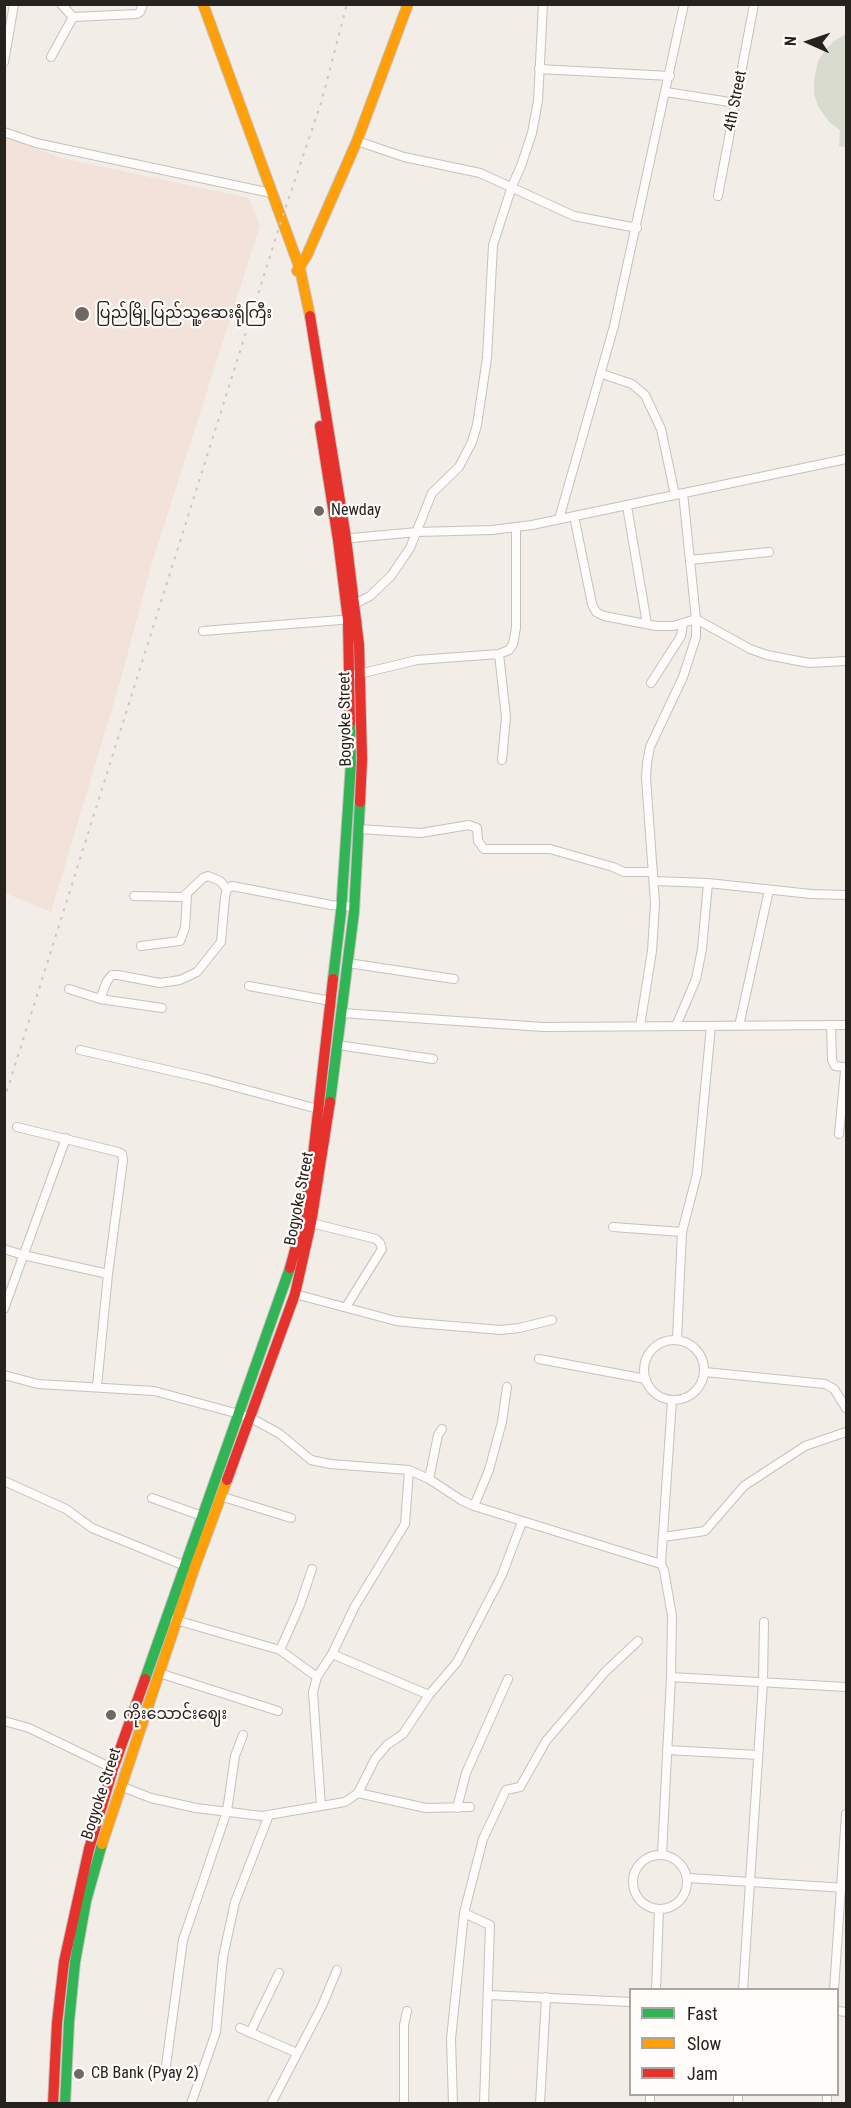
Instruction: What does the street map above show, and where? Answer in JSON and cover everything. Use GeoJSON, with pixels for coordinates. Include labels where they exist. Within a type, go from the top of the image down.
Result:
{"type":"FeatureCollection","features":[{"type":"Feature","properties":{"kind":"main road","name":"Bogyoke Street"},"geometry":{"type":"LineString","coordinates":[[189,1567],[251,1418],[295,1294],[311,1223],[326,1142],[355,907],[362,759],[351,606],[314,364],[308,301],[203,4]]}},
{"type":"Feature","properties":{"kind":"main road"},"geometry":{"type":"LineString","coordinates":[[297,266],[357,141],[408,4]]}},
{"type":"Feature","properties":{"kind":"main road","name":"Bogyoke Street"},"geometry":{"type":"LineString","coordinates":[[53,2103],[57,2023],[64,1962],[89,1849],[113,1769],[172,1619],[202,1516],[292,1262],[300,1231],[313,1156],[342,906],[356,675]]}},
{"type":"Feature","properties":{"kind":"main road","name":"Bogyoke Street"},"geometry":{"type":"LineString","coordinates":[[65,2103],[75,1962],[86,1901],[106,1828],[159,1673],[172,1619]]}},
{"type":"Feature","properties":{"kind":"street"},"geometry":{"type":"LineString","coordinates":[[61,4],[73,16],[137,14],[143,4]]}},
{"type":"Feature","properties":{"kind":"street"},"geometry":{"type":"LineString","coordinates":[[351,606],[370,596],[387,581],[404,558],[417,532],[429,499],[435,489],[465,458],[477,425],[490,327],[493,245],[532,133],[538,101],[543,4]]}},
{"type":"Feature","properties":{"kind":"street"},"geometry":{"type":"LineString","coordinates":[[559,519],[602,374],[637,228],[684,4]]}},
{"type":"Feature","properties":{"kind":"street","name":"4th Street"},"geometry":{"type":"LineString","coordinates":[[718,196],[754,4]]}},
{"type":"Feature","properties":{"kind":"street"},"geometry":{"type":"LineString","coordinates":[[4,62],[11,8]]}},
{"type":"Feature","properties":{"kind":"street"},"geometry":{"type":"LineString","coordinates":[[51,57],[73,16]]}},
{"type":"Feature","properties":{"kind":"street"},"geometry":{"type":"LineString","coordinates":[[539,69],[670,76]]}},
{"type":"Feature","properties":{"kind":"street"},"geometry":{"type":"LineString","coordinates":[[666,92],[736,103]]}},
{"type":"Feature","properties":{"kind":"street"},"geometry":{"type":"LineString","coordinates":[[4,132],[36,143],[271,193]]}},
{"type":"Feature","properties":{"kind":"street"},"geometry":{"type":"LineString","coordinates":[[357,141],[404,157],[480,173],[574,216],[637,228]]}},
{"type":"Feature","properties":{"kind":"street"},"geometry":{"type":"LineString","coordinates":[[602,374],[632,384],[645,395],[661,429],[679,494],[690,560],[696,619],[696,637],[692,654],[652,741],[648,755],[646,778],[654,876],[652,951],[640,1026]]}},
{"type":"Feature","properties":{"kind":"street"},"geometry":{"type":"LineString","coordinates":[[342,539],[417,532],[516,527],[627,506],[846,459]]}},
{"type":"Feature","properties":{"kind":"street"},"geometry":{"type":"LineString","coordinates":[[627,506],[647,624]]}},
{"type":"Feature","properties":{"kind":"street"},"geometry":{"type":"LineString","coordinates":[[574,516],[592,604],[596,612],[604,616],[665,627],[696,619]]}},
{"type":"Feature","properties":{"kind":"street"},"geometry":{"type":"LineString","coordinates":[[356,675],[417,660],[499,654],[511,648],[515,633],[516,527]]}},
{"type":"Feature","properties":{"kind":"street"},"geometry":{"type":"LineString","coordinates":[[690,560],[769,552]]}},
{"type":"Feature","properties":{"kind":"street"},"geometry":{"type":"LineString","coordinates":[[696,619],[750,650],[767,655],[808,663],[846,661]]}},
{"type":"Feature","properties":{"kind":"street"},"geometry":{"type":"LineString","coordinates":[[203,631],[352,620]]}},
{"type":"Feature","properties":{"kind":"street"},"geometry":{"type":"LineString","coordinates":[[651,683],[681,636],[683,624]]}},
{"type":"Feature","properties":{"kind":"street"},"geometry":{"type":"LineString","coordinates":[[499,654],[506,717],[502,760]]}},
{"type":"Feature","properties":{"kind":"street"},"geometry":{"type":"LineString","coordinates":[[358,829],[421,833],[469,825],[477,828],[478,841],[484,849],[550,849],[624,872],[769,890],[846,895]]}},
{"type":"Feature","properties":{"kind":"street"},"geometry":{"type":"LineString","coordinates":[[100,999],[112,975],[160,983],[180,980],[196,972],[220,942],[227,889],[220,881],[208,876],[202,878],[183,897],[134,896]]}},
{"type":"Feature","properties":{"kind":"street"},"geometry":{"type":"LineString","coordinates":[[676,1026],[696,980],[702,949],[708,883]]}},
{"type":"Feature","properties":{"kind":"street"},"geometry":{"type":"LineString","coordinates":[[227,889],[232,886],[355,907]]}},
{"type":"Feature","properties":{"kind":"street"},"geometry":{"type":"LineString","coordinates":[[739,1026],[769,890]]}},
{"type":"Feature","properties":{"kind":"street"},"geometry":{"type":"LineString","coordinates":[[141,946],[180,941],[185,928],[187,895]]}},
{"type":"Feature","properties":{"kind":"street"},"geometry":{"type":"LineString","coordinates":[[348,963],[454,979]]}},
{"type":"Feature","properties":{"kind":"street"},"geometry":{"type":"LineString","coordinates":[[249,986],[331,1001]]}},
{"type":"Feature","properties":{"kind":"street"},"geometry":{"type":"LineString","coordinates":[[69,988],[100,999],[162,1008]]}},
{"type":"Feature","properties":{"kind":"street"},"geometry":{"type":"LineString","coordinates":[[342,1012],[543,1027],[846,1025]]}},
{"type":"Feature","properties":{"kind":"street"},"geometry":{"type":"LineString","coordinates":[[831,1025],[832,1060],[835,1066],[844,1068],[845,1071],[839,1134]]}},
{"type":"Feature","properties":{"kind":"street"},"geometry":{"type":"LineString","coordinates":[[676,1339],[682,1232],[697,1174],[711,1026]]}},
{"type":"Feature","properties":{"kind":"street"},"geometry":{"type":"LineString","coordinates":[[338,1045],[433,1059]]}},
{"type":"Feature","properties":{"kind":"street"},"geometry":{"type":"LineString","coordinates":[[80,1050],[202,1078],[318,1109]]}},
{"type":"Feature","properties":{"kind":"street"},"geometry":{"type":"LineString","coordinates":[[17,1127],[122,1154],[97,1386]]}},
{"type":"Feature","properties":{"kind":"street"},"geometry":{"type":"LineString","coordinates":[[4,1309],[66,1138]]}},
{"type":"Feature","properties":{"kind":"street"},"geometry":{"type":"LineString","coordinates":[[311,1223],[376,1239],[380,1243],[382,1249],[346,1307]]}},
{"type":"Feature","properties":{"kind":"street"},"geometry":{"type":"LineString","coordinates":[[613,1227],[682,1232]]}},
{"type":"Feature","properties":{"kind":"street"},"geometry":{"type":"LineString","coordinates":[[4,1249],[23,1256],[108,1274]]}},
{"type":"Feature","properties":{"kind":"street"},"geometry":{"type":"LineString","coordinates":[[295,1294],[396,1321],[501,1330],[531,1326],[552,1320]]}},
{"type":"Feature","properties":{"kind":"street"},"geometry":{"type":"LineString","coordinates":[[676,1339],[688,1342],[697,1350],[703,1360],[705,1372],[702,1383],[694,1392],[684,1398],[672,1400],[661,1397],[651,1389],[644,1367],[647,1356],[655,1347],[665,1341],[676,1339]]}},
{"type":"Feature","properties":{"kind":"street"},"geometry":{"type":"LineString","coordinates":[[539,1359],[646,1379]]}},
{"type":"Feature","properties":{"kind":"street"},"geometry":{"type":"LineString","coordinates":[[705,1372],[825,1384],[834,1389],[846,1408]]}},
{"type":"Feature","properties":{"kind":"street"},"geometry":{"type":"LineString","coordinates":[[4,1375],[38,1384],[154,1391],[239,1414],[280,1434],[311,1460],[330,1464],[409,1470],[429,1479],[474,1506],[661,1564]]}},
{"type":"Feature","properties":{"kind":"street"},"geometry":{"type":"LineString","coordinates":[[474,1506],[489,1470],[502,1422],[507,1388]]}},
{"type":"Feature","properties":{"kind":"street"},"geometry":{"type":"LineString","coordinates":[[662,1854],[672,1616],[661,1564],[672,1400]]}},
{"type":"Feature","properties":{"kind":"street"},"geometry":{"type":"LineString","coordinates":[[429,1479],[438,1435],[442,1429]]}},
{"type":"Feature","properties":{"kind":"street"},"geometry":{"type":"LineString","coordinates":[[663,1537],[705,1531],[744,1486],[804,1446],[846,1432]]}},
{"type":"Feature","properties":{"kind":"street"},"geometry":{"type":"LineString","coordinates":[[321,1806],[313,1692],[317,1677],[332,1654],[355,1606],[405,1524],[409,1470]]}},
{"type":"Feature","properties":{"kind":"street"},"geometry":{"type":"LineString","coordinates":[[4,1481],[66,1509],[92,1528],[189,1567]]}},
{"type":"Feature","properties":{"kind":"street"},"geometry":{"type":"LineString","coordinates":[[220,1496],[291,1518]]}},
{"type":"Feature","properties":{"kind":"street"},"geometry":{"type":"LineString","coordinates":[[152,1498],[202,1516]]}},
{"type":"Feature","properties":{"kind":"street"},"geometry":{"type":"LineString","coordinates":[[120,1786],[151,1798],[196,1808],[268,1815],[345,1802],[358,1793],[375,1759],[387,1745],[403,1734],[429,1695],[457,1662],[502,1575],[522,1522]]}},
{"type":"Feature","properties":{"kind":"street"},"geometry":{"type":"LineString","coordinates":[[280,1650],[300,1605],[312,1569]]}},
{"type":"Feature","properties":{"kind":"street"},"geometry":{"type":"LineString","coordinates":[[172,1619],[280,1650],[317,1677]]}},
{"type":"Feature","properties":{"kind":"street"},"geometry":{"type":"LineString","coordinates":[[742,1988],[763,1682],[764,1622]]}},
{"type":"Feature","properties":{"kind":"street"},"geometry":{"type":"LineString","coordinates":[[453,2103],[451,2039],[464,1913],[483,1839],[506,1790],[520,1787],[546,1741],[605,1672],[638,1641]]}},
{"type":"Feature","properties":{"kind":"street"},"geometry":{"type":"LineString","coordinates":[[332,1654],[429,1695]]}},
{"type":"Feature","properties":{"kind":"street"},"geometry":{"type":"LineString","coordinates":[[159,1673],[278,1711]]}},
{"type":"Feature","properties":{"kind":"street"},"geometry":{"type":"LineString","coordinates":[[671,1677],[846,1687]]}},
{"type":"Feature","properties":{"kind":"street"},"geometry":{"type":"LineString","coordinates":[[457,1808],[466,1773],[508,1679]]}},
{"type":"Feature","properties":{"kind":"street"},"geometry":{"type":"LineString","coordinates":[[4,1721],[29,1728],[125,1773]]}},
{"type":"Feature","properties":{"kind":"street"},"geometry":{"type":"LineString","coordinates":[[165,2073],[183,1940],[227,1811],[235,1756],[243,1735]]}},
{"type":"Feature","properties":{"kind":"street"},"geometry":{"type":"LineString","coordinates":[[667,1750],[758,1755]]}},
{"type":"Feature","properties":{"kind":"street"},"geometry":{"type":"LineString","coordinates":[[358,1793],[426,1808],[470,1807]]}},
{"type":"Feature","properties":{"kind":"street"},"geometry":{"type":"LineString","coordinates":[[834,1988],[844,1888],[846,1814]]}},
{"type":"Feature","properties":{"kind":"street"},"geometry":{"type":"LineString","coordinates":[[191,2103],[216,2032],[223,1958],[235,1902],[268,1815]]}},
{"type":"Feature","properties":{"kind":"street"},"geometry":{"type":"LineString","coordinates":[[662,1854],[679,1861],[688,1878],[685,1894],[674,1906],[659,1909],[645,1905],[635,1894],[632,1880],[637,1866],[648,1857],[662,1854]]}},
{"type":"Feature","properties":{"kind":"street"},"geometry":{"type":"LineString","coordinates":[[688,1878],[844,1888]]}},
{"type":"Feature","properties":{"kind":"street"},"geometry":{"type":"LineString","coordinates":[[656,1988],[659,1909]]}},
{"type":"Feature","properties":{"kind":"street"},"geometry":{"type":"LineString","coordinates":[[464,1913],[490,1925],[484,2103]]}},
{"type":"Feature","properties":{"kind":"street"},"geometry":{"type":"LineString","coordinates":[[271,2103],[322,2006],[337,1970]]}},
{"type":"Feature","properties":{"kind":"street"},"geometry":{"type":"LineString","coordinates":[[250,2033],[279,1973]]}},
{"type":"Feature","properties":{"kind":"street"},"geometry":{"type":"LineString","coordinates":[[489,1995],[629,2002]]}},
{"type":"Feature","properties":{"kind":"street"},"geometry":{"type":"LineString","coordinates":[[540,2103],[546,1997]]}},
{"type":"Feature","properties":{"kind":"street"},"geometry":{"type":"LineString","coordinates":[[404,2103],[404,2025],[407,2011]]}},
{"type":"Feature","properties":{"kind":"street"},"geometry":{"type":"LineString","coordinates":[[240,2028],[297,2053]]}},
{"type":"Feature","properties":{"kind":"shaded area"},"geometry":{"type":"Polygon","coordinates":[[[846,34],[846,147],[839,146],[840,130],[829,122],[818,106],[814,94],[814,80],[818,61],[825,50],[846,34]]]}},
{"type":"Feature","properties":{"kind":"shaded area"},"geometry":{"type":"Polygon","coordinates":[[[4,137],[61,158],[249,198],[260,225],[151,566],[120,682],[51,912],[5,893],[4,137]]]}},
{"type":"Feature","properties":{"kind":"railway"},"geometry":{"type":"LineString","coordinates":[[4,1100],[282,218],[321,103],[347,4]]}},
{"type":"Feature","properties":{"kind":"traffic: fast"},"geometry":{"type":"LineString","coordinates":[[333,979],[341,912],[351,763],[350,723]]}},
{"type":"Feature","properties":{"kind":"traffic: fast"},"geometry":{"type":"LineString","coordinates":[[330,1102],[354,912],[360,802]]}},
{"type":"Feature","properties":{"kind":"traffic: fast"},"geometry":{"type":"LineString","coordinates":[[145,1679],[290,1268]]}},
{"type":"Feature","properties":{"kind":"traffic: fast"},"geometry":{"type":"LineString","coordinates":[[65,2104],[75,1962],[86,1901],[102,1844]]}},
{"type":"Feature","properties":{"kind":"traffic: slow"},"geometry":{"type":"LineString","coordinates":[[203,4],[300,269],[310,316]]}},
{"type":"Feature","properties":{"kind":"traffic: slow"},"geometry":{"type":"LineString","coordinates":[[297,271],[307,255],[357,141],[408,4]]}},
{"type":"Feature","properties":{"kind":"traffic: slow"},"geometry":{"type":"LineString","coordinates":[[102,1844],[194,1569],[227,1480]]}},
{"type":"Feature","properties":{"kind":"traffic: jam"},"geometry":{"type":"LineString","coordinates":[[310,316],[346,538],[359,645],[362,759],[360,802]]}},
{"type":"Feature","properties":{"kind":"traffic: jam"},"geometry":{"type":"LineString","coordinates":[[320,426],[348,620],[350,723]]}},
{"type":"Feature","properties":{"kind":"traffic: jam"},"geometry":{"type":"LineString","coordinates":[[290,1268],[300,1231],[313,1156],[333,979]]}},
{"type":"Feature","properties":{"kind":"traffic: jam"},"geometry":{"type":"LineString","coordinates":[[227,1480],[295,1294],[311,1223],[330,1102]]}},
{"type":"Feature","properties":{"kind":"traffic: jam"},"geometry":{"type":"LineString","coordinates":[[53,2104],[57,2023],[64,1962],[89,1849],[113,1769],[145,1679]]}},
{"type":"Feature","properties":{"kind":"place","name":"ပြည်မြို့ပြည်သူ့ဆေးရုံကြီး"},"geometry":{"type":"Point","coordinates":[82,314]}},
{"type":"Feature","properties":{"kind":"place","name":"Newday"},"geometry":{"type":"Point","coordinates":[319,511]}},
{"type":"Feature","properties":{"kind":"place","name":"ကိုးသောင်းဈေး"},"geometry":{"type":"Point","coordinates":[111,1715]}},
{"type":"Feature","properties":{"kind":"place","name":"CB Bank (Pyay 2)"},"geometry":{"type":"Point","coordinates":[79,2074]}}]}
